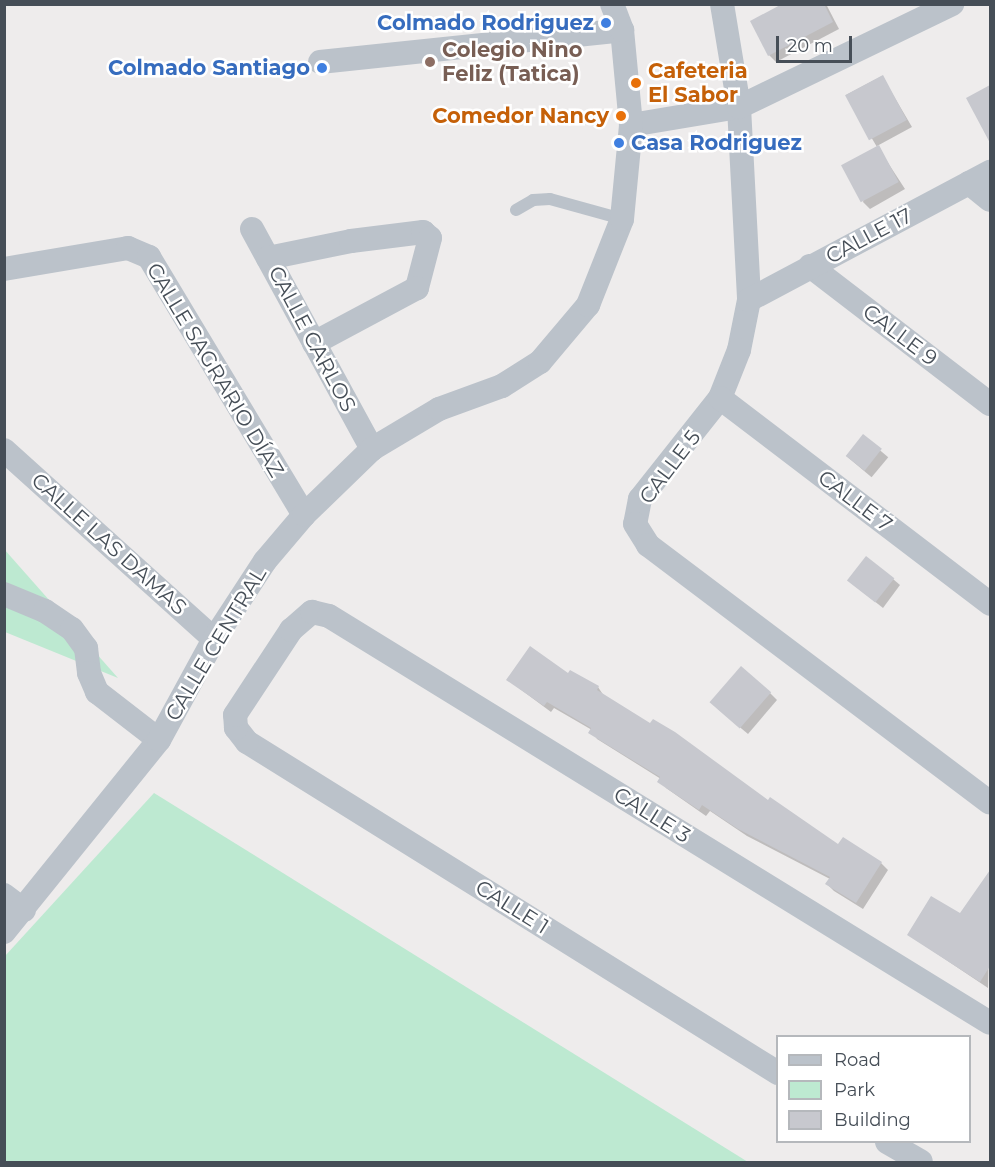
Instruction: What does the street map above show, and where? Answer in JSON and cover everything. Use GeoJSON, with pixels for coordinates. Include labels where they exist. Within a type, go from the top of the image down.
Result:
{"type":"FeatureCollection","features":[{"type":"Feature","properties":{"kind":"street","name":"CALLE CENTRAL"},"geometry":{"type":"LineString","coordinates":[[4,932],[159,740],[214,639],[265,561],[304,516],[372,449],[439,409],[502,386],[540,362],[588,305],[621,219],[631,125],[621,30],[612,4]]}},
{"type":"Feature","properties":{"kind":"street","name":"CALLE 5"},"geometry":{"type":"LineString","coordinates":[[722,4],[739,107],[749,300],[739,350],[720,398],[640,499],[635,524],[648,545],[990,803]]}},
{"type":"Feature","properties":{"kind":"street"},"geometry":{"type":"LineString","coordinates":[[631,125],[739,107],[952,4]]}},
{"type":"Feature","properties":{"kind":"street"},"geometry":{"type":"LineString","coordinates":[[320,62],[621,30]]}},
{"type":"Feature","properties":{"kind":"street"},"geometry":{"type":"LineString","coordinates":[[980,178],[990,200]]}},
{"type":"Feature","properties":{"kind":"street","name":"CALLE 17"},"geometry":{"type":"LineString","coordinates":[[749,300],[980,178]]}},
{"type":"Feature","properties":{"kind":"street","name":"CALLE CARLOS"},"geometry":{"type":"LineString","coordinates":[[252,229],[372,449]]}},
{"type":"Feature","properties":{"kind":"street"},"geometry":{"type":"LineString","coordinates":[[268,258],[351,240],[423,232],[430,238],[417,288],[314,342]]}},
{"type":"Feature","properties":{"kind":"street","name":"CALLE SAGRARIO DÍAZ"},"geometry":{"type":"LineString","coordinates":[[4,269],[128,248],[149,257],[304,516]]}},
{"type":"Feature","properties":{"kind":"street","name":"CALLE 9"},"geometry":{"type":"LineString","coordinates":[[810,266],[990,404]]}},
{"type":"Feature","properties":{"kind":"street","name":"CALLE 7"},"geometry":{"type":"LineString","coordinates":[[720,398],[990,604]]}},
{"type":"Feature","properties":{"kind":"street","name":"CALLE LAS DAMAS"},"geometry":{"type":"LineString","coordinates":[[4,450],[214,639]]}},
{"type":"Feature","properties":{"kind":"street"},"geometry":{"type":"LineString","coordinates":[[4,594],[45,611],[72,628],[86,648],[89,673],[97,692],[159,740]]}},
{"type":"Feature","properties":{"kind":"street","name":"CALLE 1"},"geometry":{"type":"LineString","coordinates":[[312,612],[291,630],[235,715],[236,728],[247,742],[776,1072]]}},
{"type":"Feature","properties":{"kind":"street","name":"CALLE 3"},"geometry":{"type":"LineString","coordinates":[[312,612],[329,616],[354,631],[990,1023]]}},
{"type":"Feature","properties":{"kind":"street"},"geometry":{"type":"LineString","coordinates":[[4,895],[24,910]]}},
{"type":"Feature","properties":{"kind":"street"},"geometry":{"type":"LineString","coordinates":[[889,1143],[921,1162]]}},
{"type":"Feature","properties":{"kind":"lane"},"geometry":{"type":"LineString","coordinates":[[516,210],[533,200],[550,199],[621,219]]}},
{"type":"Feature","properties":{"kind":"green space"},"geometry":{"type":"Polygon","coordinates":[[[4,549],[118,678],[5,632],[4,549]]]}},
{"type":"Feature","properties":{"kind":"green space"},"geometry":{"type":"Polygon","coordinates":[[[154,793],[748,1162],[5,1162],[5,956],[154,793]]]}},
{"type":"Feature","properties":{"kind":"building"},"geometry":{"type":"Polygon","coordinates":[[[782,4],[824,4],[833,22],[768,56],[750,21],[782,4]]]}},
{"type":"Feature","properties":{"kind":"building"},"geometry":{"type":"Polygon","coordinates":[[[883,75],[907,120],[869,140],[845,95],[883,75]]]}},
{"type":"Feature","properties":{"kind":"building"},"geometry":{"type":"Polygon","coordinates":[[[990,85],[990,143],[966,98],[990,85]]]}},
{"type":"Feature","properties":{"kind":"building"},"geometry":{"type":"Polygon","coordinates":[[[879,145],[899,182],[861,202],[841,165],[879,145]]]}},
{"type":"Feature","properties":{"kind":"building"},"geometry":{"type":"Polygon","coordinates":[[[863,434],[882,449],[865,471],[846,456],[863,434]]]}},
{"type":"Feature","properties":{"kind":"building"},"geometry":{"type":"Polygon","coordinates":[[[866,556],[894,578],[875,603],[847,580],[866,556]]]}},
{"type":"Feature","properties":{"kind":"building"},"geometry":{"type":"Polygon","coordinates":[[[530,646],[568,673],[570,670],[599,686],[597,690],[650,723],[653,719],[675,732],[768,800],[770,797],[838,844],[843,837],[882,862],[856,903],[825,884],[830,877],[738,829],[702,805],[699,810],[657,782],[660,777],[588,733],[591,728],[547,702],[544,706],[506,680],[530,646]]]}},
{"type":"Feature","properties":{"kind":"building"},"geometry":{"type":"Polygon","coordinates":[[[741,666],[771,692],[740,728],[710,702],[741,666]]]}},
{"type":"Feature","properties":{"kind":"building"},"geometry":{"type":"Polygon","coordinates":[[[990,870],[990,966],[980,982],[907,935],[931,896],[960,913],[990,870]]]}},
{"type":"Feature","properties":{"kind":"place","name":"Colmado Rodriguez"},"geometry":{"type":"Point","coordinates":[606,23]}},
{"type":"Feature","properties":{"kind":"place","name":"Colegio Nino Feliz (Tatica)"},"geometry":{"type":"Point","coordinates":[430,62]}},
{"type":"Feature","properties":{"kind":"place","name":"Colmado Santiago"},"geometry":{"type":"Point","coordinates":[322,68]}},
{"type":"Feature","properties":{"kind":"place","name":"Cafeteria El Sabor"},"geometry":{"type":"Point","coordinates":[636,83]}},
{"type":"Feature","properties":{"kind":"place","name":"Comedor Nancy"},"geometry":{"type":"Point","coordinates":[621,116]}},
{"type":"Feature","properties":{"kind":"place","name":"Casa Rodriguez"},"geometry":{"type":"Point","coordinates":[619,143]}}]}
